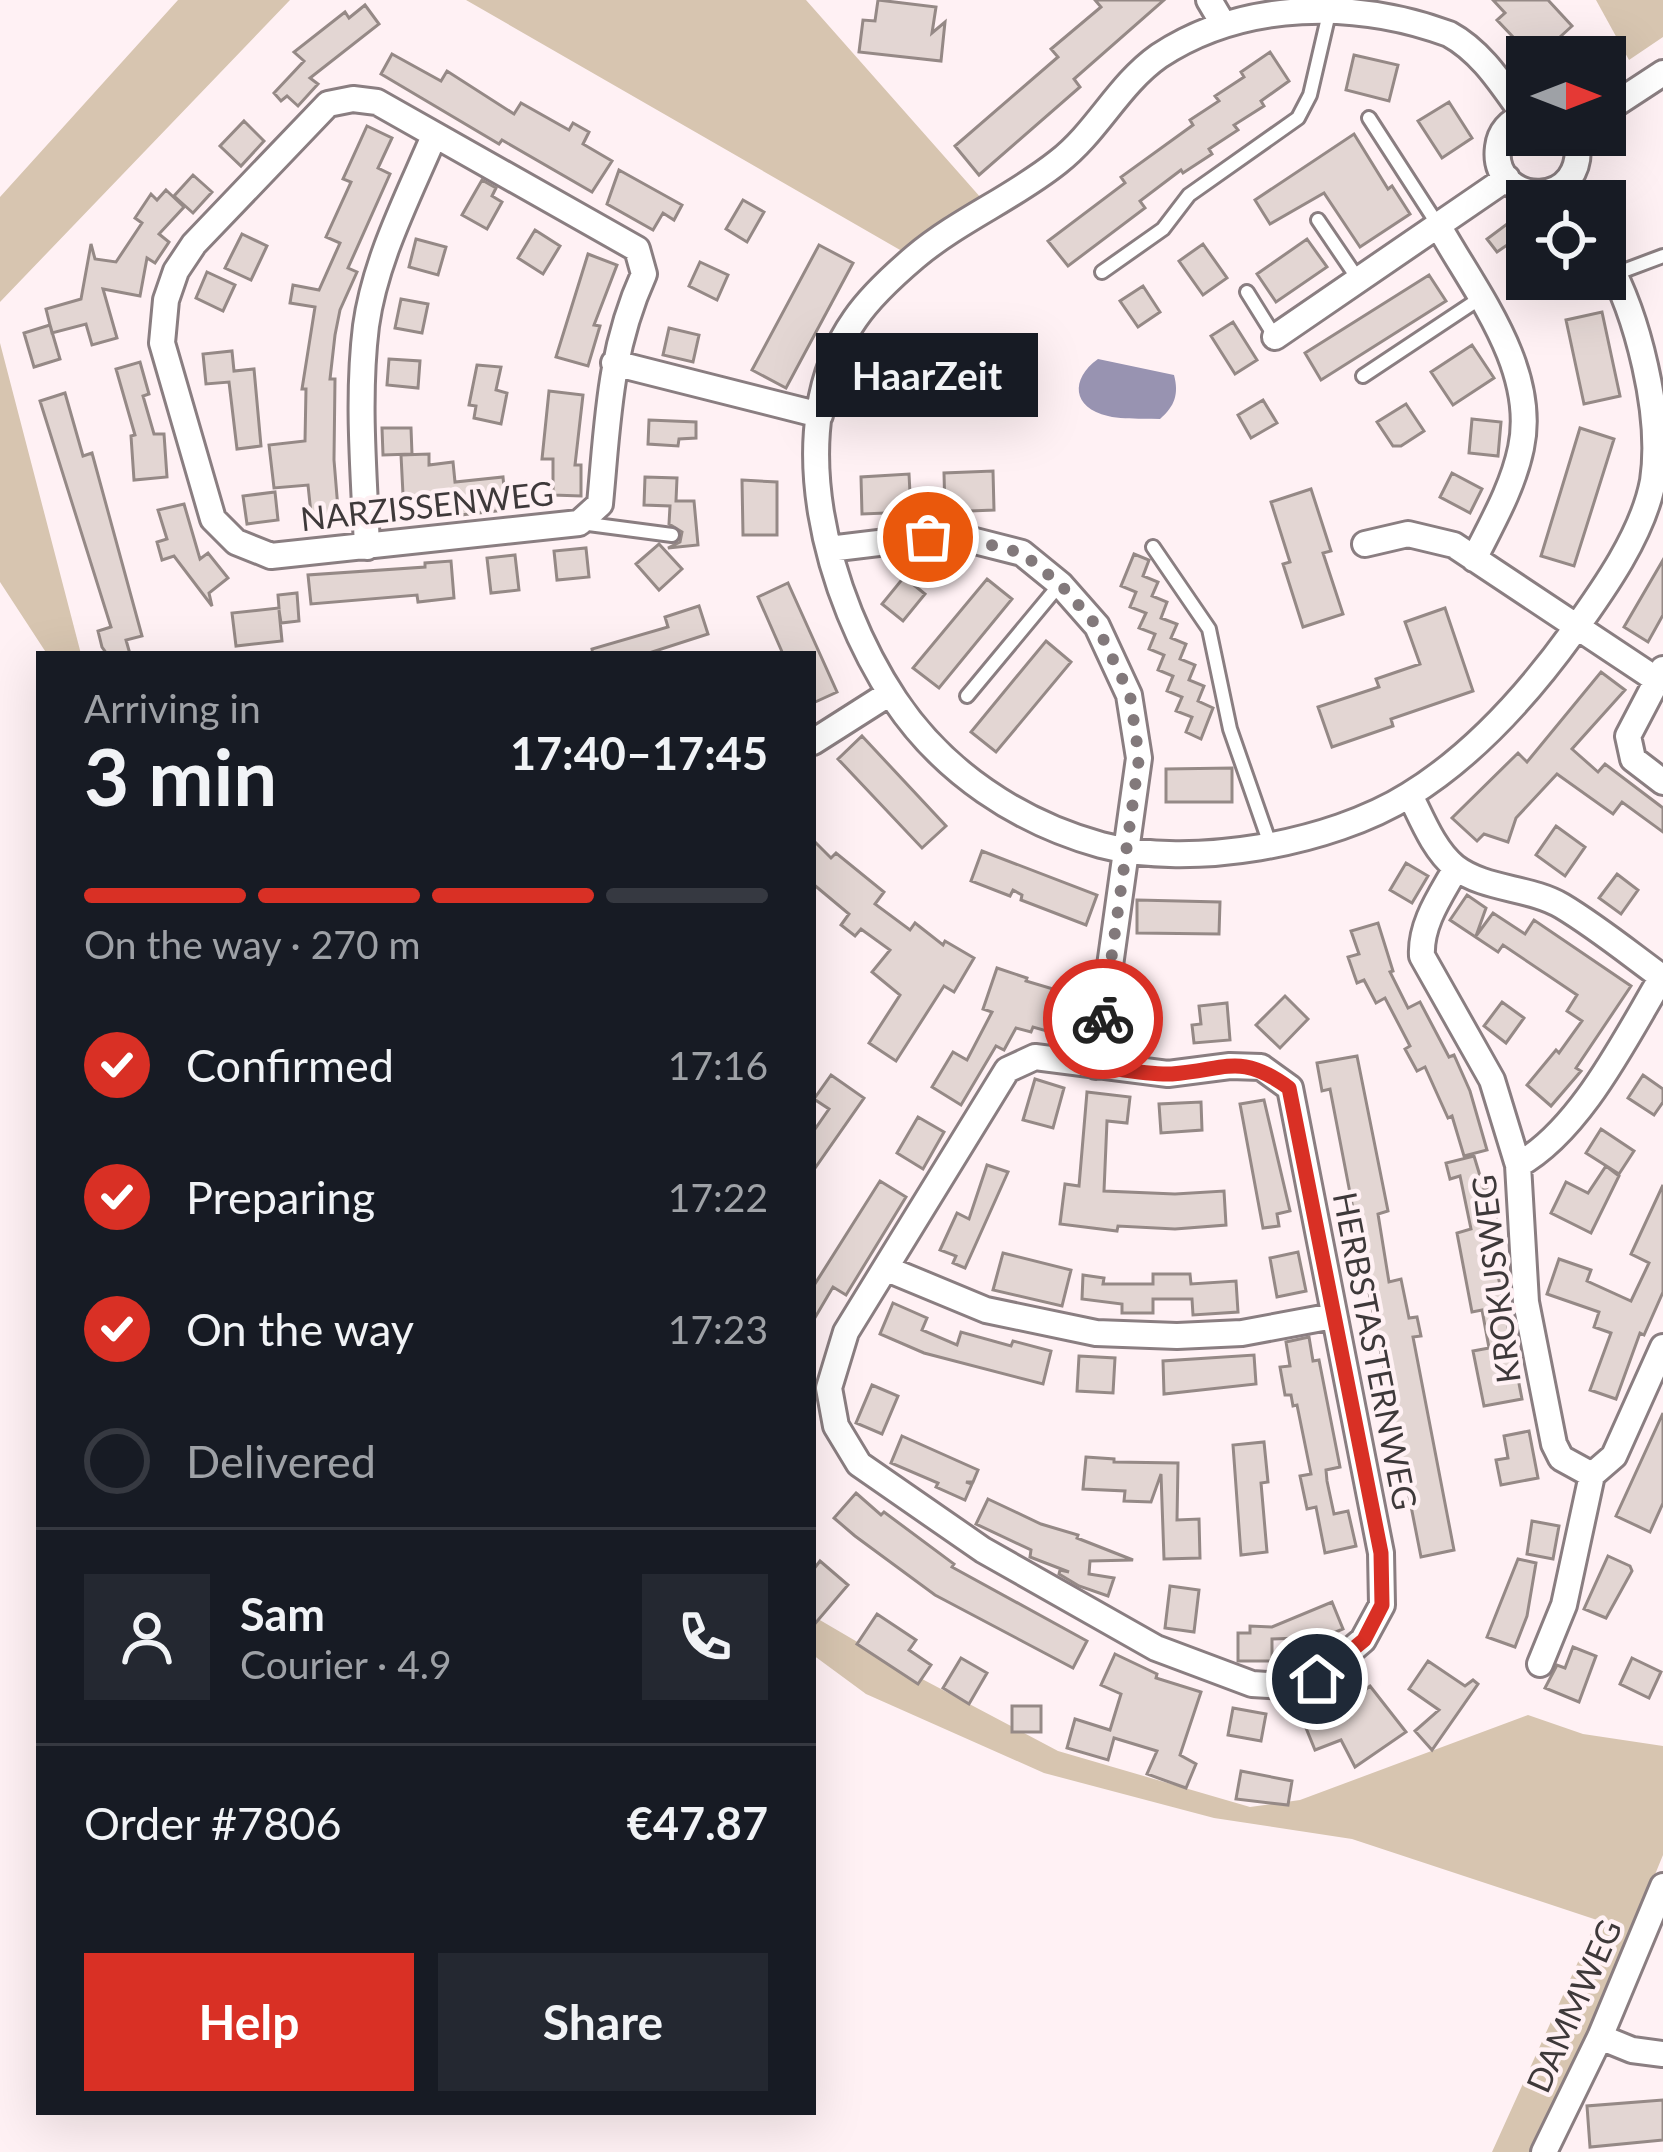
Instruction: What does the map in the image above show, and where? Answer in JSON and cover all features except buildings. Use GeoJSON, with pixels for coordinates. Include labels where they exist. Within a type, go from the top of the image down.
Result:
{"type":"FeatureCollection","features":[{"type":"Feature","properties":{"kind":"street"},"geometry":{"type":"LineString","coordinates":[[1506,89],[1453,35],[1384,5],[1331,2],[1215,11],[1128,81],[1060,161],[914,258],[854,320],[832,367],[820,415],[816,494],[829,549],[859,634],[890,693],[922,739],[974,785],[1036,821],[1102,845],[1191,852],[1271,848],[1335,828],[1409,795],[1463,755],[1544,673],[1577,626],[1645,508],[1659,454],[1642,350],[1626,295]]}},
{"type":"Feature","properties":{"kind":"street"},"geometry":{"type":"LineString","coordinates":[[1626,97],[1663,73]]}},
{"type":"Feature","properties":{"kind":"street","name":"NARZISSENWEG"},"geometry":{"type":"LineString","coordinates":[[353,100],[377,102],[637,249],[644,274],[625,318],[614,363],[600,504],[580,523],[271,556],[236,542],[213,519],[162,343],[166,300],[194,244],[328,104],[353,100]]}},
{"type":"Feature","properties":{"kind":"street"},"geometry":{"type":"LineString","coordinates":[[1506,128],[1500,137],[1499,166],[1510,180]]}},
{"type":"Feature","properties":{"kind":"street"},"geometry":{"type":"LineString","coordinates":[[367,547],[362,410],[367,324],[387,247],[434,136]]}},
{"type":"Feature","properties":{"kind":"street"},"geometry":{"type":"LineString","coordinates":[[1275,337],[1507,178]]}},
{"type":"Feature","properties":{"kind":"street"},"geometry":{"type":"LineString","coordinates":[[1438,225],[1502,336],[1517,378],[1522,444],[1510,485],[1474,559]]}},
{"type":"Feature","properties":{"kind":"street"},"geometry":{"type":"LineString","coordinates":[[614,363],[820,415]]}},
{"type":"Feature","properties":{"kind":"street"},"geometry":{"type":"LineString","coordinates":[[1364,544],[1397,535],[1421,535],[1454,545],[1660,675],[1632,721],[1628,746],[1633,759],[1663,782]]}},
{"type":"Feature","properties":{"kind":"street"},"geometry":{"type":"LineString","coordinates":[[829,549],[928,537],[971,540],[1022,553],[1060,584],[1097,626],[1130,695],[1139,758],[1096,1066]]}},
{"type":"Feature","properties":{"kind":"street"},"geometry":{"type":"LineString","coordinates":[[816,740],[890,693]]}},
{"type":"Feature","properties":{"kind":"street"},"geometry":{"type":"LineString","coordinates":[[1409,795],[1433,839],[1456,868],[1538,894],[1563,907],[1662,977],[1598,1082],[1538,1154],[1518,1165]]}},
{"type":"Feature","properties":{"kind":"street","name":"KROKUSWEG"},"geometry":{"type":"LineString","coordinates":[[1456,868],[1428,921],[1421,940],[1422,956],[1492,1080],[1518,1165],[1526,1302],[1554,1444],[1561,1458],[1592,1475]]}},
{"type":"Feature","properties":{"kind":"street","name":"HERBSTASTERNWEG"},"geometry":{"type":"LineString","coordinates":[[1035,1057],[1096,1066],[1168,1074],[1261,1067],[1289,1088],[1381,1553],[1382,1605],[1364,1640],[1317,1679],[1284,1686],[1252,1684],[1156,1648],[983,1550],[860,1464],[836,1426],[830,1388],[845,1332],[1007,1070],[1035,1057]]}},
{"type":"Feature","properties":{"kind":"street"},"geometry":{"type":"LineString","coordinates":[[887,1269],[986,1310],[1096,1333],[1242,1333],[1333,1316]]}},
{"type":"Feature","properties":{"kind":"street"},"geometry":{"type":"LineString","coordinates":[[1540,1664],[1564,1605],[1592,1475],[1614,1456],[1663,1348]]}},
{"type":"Feature","properties":{"kind":"street","name":"DAMMWEG"},"geometry":{"type":"LineString","coordinates":[[1544,2152],[1600,2037],[1663,1886]]}},
{"type":"Feature","properties":{"kind":"street"},"geometry":{"type":"LineString","coordinates":[[1600,2037],[1632,2050],[1663,2054]]}},
{"type":"Feature","properties":{"kind":"lane"},"geometry":{"type":"LineString","coordinates":[[1102,272],[1163,229],[1190,195],[1298,118],[1310,95],[1331,2]]}},
{"type":"Feature","properties":{"kind":"lane"},"geometry":{"type":"LineString","coordinates":[[1369,118],[1438,225]]}},
{"type":"Feature","properties":{"kind":"lane"},"geometry":{"type":"LineString","coordinates":[[1318,220],[1358,280]]}},
{"type":"Feature","properties":{"kind":"lane"},"geometry":{"type":"LineString","coordinates":[[1626,262],[1663,256]]}},
{"type":"Feature","properties":{"kind":"lane"},"geometry":{"type":"LineString","coordinates":[[1247,292],[1275,337]]}},
{"type":"Feature","properties":{"kind":"lane"},"geometry":{"type":"LineString","coordinates":[[1364,376],[1479,299]]}},
{"type":"Feature","properties":{"kind":"lane"},"geometry":{"type":"LineString","coordinates":[[580,523],[672,535]]}},
{"type":"Feature","properties":{"kind":"lane"},"geometry":{"type":"LineString","coordinates":[[1154,547],[1209,629],[1229,729],[1271,848]]}},
{"type":"Feature","properties":{"kind":"lane"},"geometry":{"type":"LineString","coordinates":[[967,696],[1060,584]]}},
{"type":"Feature","properties":{"kind":"shaded area"},"geometry":{"type":"Polygon","coordinates":[[[178,0],[290,0],[0,302],[0,197],[178,0]]]}},
{"type":"Feature","properties":{"kind":"shaded area"},"geometry":{"type":"Polygon","coordinates":[[[466,0],[806,0],[989,207],[914,258],[466,0]]]}},
{"type":"Feature","properties":{"kind":"shaded area"},"geometry":{"type":"Polygon","coordinates":[[[1596,0],[1663,0],[1663,37],[1629,60],[1626,36],[1616,36],[1596,0]]]}},
{"type":"Feature","properties":{"kind":"shaded area"},"geometry":{"type":"Polygon","coordinates":[[[0,343],[80,651],[45,651],[0,582],[0,343]]]}},
{"type":"Feature","properties":{"kind":"shaded area"},"geometry":{"type":"Polygon","coordinates":[[[1098,359],[1174,375],[1176,394],[1169,409],[1160,419],[1108,416],[1087,407],[1079,384],[1098,359]]]}},
{"type":"Feature","properties":{"kind":"shaded area"},"geometry":{"type":"Polygon","coordinates":[[[816,1618],[1058,1751],[1250,1807],[1300,1800],[1528,1715],[1583,1734],[1663,1746],[1663,1855],[1594,2023],[1531,2152],[1492,2152],[1597,1920],[1352,1839],[1214,1818],[1044,1773],[866,1694],[816,1657],[816,1618]]]}},
{"type":"Feature","properties":{"kind":"way so far"},"geometry":{"type":"LineString","coordinates":[[928,537],[971,540],[1022,553],[1060,584],[1097,626],[1130,695],[1139,758],[1103,1019]]}},
{"type":"Feature","properties":{"kind":"place","name":"HaarZeit"},"geometry":{"type":"Point","coordinates":[928,537]}},
{"type":"Feature","properties":{"kind":"route"},"geometry":{"type":"LineString","coordinates":[[1103,1019],[1096,1066],[1168,1074],[1261,1067],[1289,1088],[1381,1553],[1382,1605],[1364,1640],[1317,1679]]}}]}
